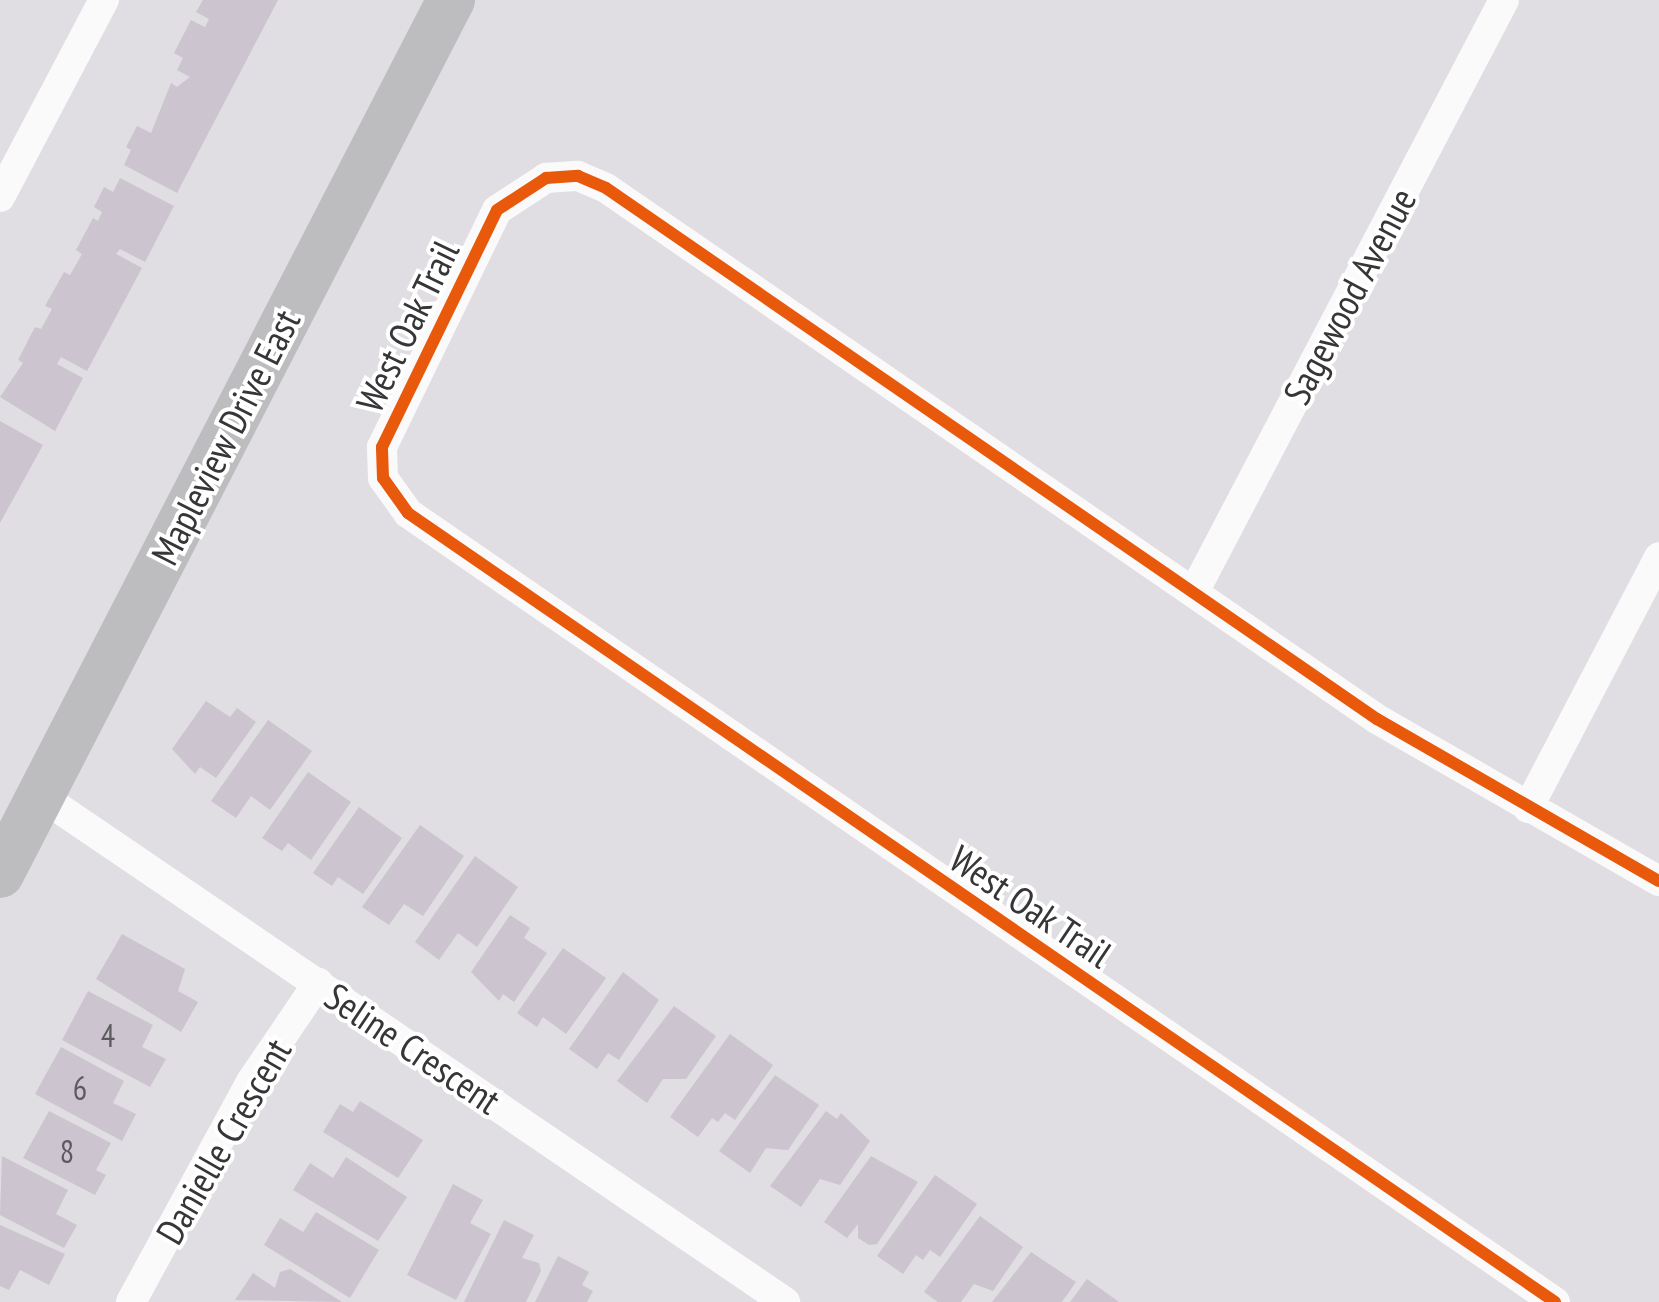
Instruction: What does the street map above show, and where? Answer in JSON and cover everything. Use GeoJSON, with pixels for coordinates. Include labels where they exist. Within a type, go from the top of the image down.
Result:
{"type":"FeatureCollection","features":[{"type":"Feature","properties":{"kind":"main road","name":"Mapleview Drive East"},"geometry":{"type":"LineString","coordinates":[[0,874],[450,0]]}},
{"type":"Feature","properties":{"kind":"street"},"geometry":{"type":"LineString","coordinates":[[0,197],[104,0]]}},
{"type":"Feature","properties":{"kind":"street","name":"Sagewood Avenue"},"geometry":{"type":"LineString","coordinates":[[1194,592],[1504,0]]}},
{"type":"Feature","properties":{"kind":"street","name":"West Oak Trail"},"geometry":{"type":"LineString","coordinates":[[1555,1302],[408,512],[384,478],[382,447],[497,210],[546,178],[578,176],[606,188],[1378,720],[1659,881]]}},
{"type":"Feature","properties":{"kind":"street"},"geometry":{"type":"LineString","coordinates":[[1528,808],[1659,556]]}},
{"type":"Feature","properties":{"kind":"street","name":"Seline Crescent"},"geometry":{"type":"LineString","coordinates":[[41,796],[785,1302]]}},
{"type":"Feature","properties":{"kind":"street","name":"Danielle Crescent"},"geometry":{"type":"LineString","coordinates":[[131,1302],[251,1082],[318,983]]}},
{"type":"Feature","properties":{"kind":"building"},"geometry":{"type":"Polygon","coordinates":[[[203,0],[278,0],[177,193],[124,165],[131,150],[126,147],[137,126],[151,133],[171,83],[177,87],[190,77],[177,70],[183,58],[174,53],[191,20],[205,27],[209,19],[196,12],[203,0]]]}},
{"type":"Feature","properties":{"kind":"building"},"geometry":{"type":"Polygon","coordinates":[[[120,178],[174,206],[145,262],[120,249],[116,254],[142,268],[87,371],[61,357],[57,364],[83,378],[55,431],[0,397],[23,363],[18,360],[35,327],[41,329],[52,309],[45,306],[64,272],[70,275],[82,254],[76,250],[93,218],[98,221],[102,212],[94,207],[104,187],[113,192],[120,178]]]}},
{"type":"Feature","properties":{"kind":"building"},"geometry":{"type":"Polygon","coordinates":[[[0,421],[43,445],[0,523],[0,421]]]}},
{"type":"Feature","properties":{"kind":"building"},"geometry":{"type":"Polygon","coordinates":[[[206,701],[230,717],[237,708],[256,722],[216,778],[200,767],[195,774],[172,749],[206,701]]]}},
{"type":"Feature","properties":{"kind":"building"},"geometry":{"type":"Polygon","coordinates":[[[268,720],[312,751],[270,810],[251,796],[236,818],[211,801],[268,720]]]}},
{"type":"Feature","properties":{"kind":"building"},"geometry":{"type":"Polygon","coordinates":[[[308,772],[351,802],[311,860],[288,843],[282,851],[262,838],[308,772]]]}},
{"type":"Feature","properties":{"kind":"building"},"geometry":{"type":"Polygon","coordinates":[[[359,807],[402,838],[363,894],[338,877],[332,886],[313,873],[359,807]]]}},
{"type":"Feature","properties":{"kind":"building"},"geometry":{"type":"Polygon","coordinates":[[[420,825],[464,856],[423,916],[404,904],[389,925],[362,907],[420,825]]]}},
{"type":"Feature","properties":{"kind":"building"},"geometry":{"type":"Polygon","coordinates":[[[475,856],[518,887],[477,947],[458,933],[439,960],[415,942],[475,856]]]}},
{"type":"Feature","properties":{"kind":"building"},"geometry":{"type":"Polygon","coordinates":[[[510,915],[530,928],[524,938],[547,953],[514,1002],[503,994],[499,1001],[471,972],[510,915]]]}},
{"type":"Feature","properties":{"kind":"building"},"geometry":{"type":"Polygon","coordinates":[[[122,934],[185,969],[178,991],[198,1002],[181,1032],[96,979],[122,934]]]}},
{"type":"Feature","properties":{"kind":"building"},"geometry":{"type":"Polygon","coordinates":[[[563,948],[606,978],[566,1034],[543,1017],[537,1027],[517,1013],[563,948]]]}},
{"type":"Feature","properties":{"kind":"building"},"geometry":{"type":"Polygon","coordinates":[[[623,972],[659,1000],[619,1060],[608,1053],[597,1069],[569,1049],[623,972]]]}},
{"type":"Feature","properties":{"kind":"building"},"geometry":{"type":"Polygon","coordinates":[[[88,991],[153,1025],[142,1047],[166,1059],[150,1087],[62,1040],[88,991]]]}},
{"type":"Feature","properties":{"kind":"building"},"geometry":{"type":"Polygon","coordinates":[[[674,1006],[716,1036],[686,1079],[663,1079],[647,1103],[617,1081],[674,1006]]]}},
{"type":"Feature","properties":{"kind":"building"},"geometry":{"type":"Polygon","coordinates":[[[730,1034],[773,1065],[735,1120],[725,1113],[718,1122],[712,1118],[698,1137],[670,1117],[730,1034]]]}},
{"type":"Feature","properties":{"kind":"building"},"geometry":{"type":"Polygon","coordinates":[[[61,1047],[124,1081],[113,1103],[136,1114],[122,1141],[35,1094],[61,1047]]]}},
{"type":"Feature","properties":{"kind":"building"},"geometry":{"type":"Polygon","coordinates":[[[775,1075],[819,1105],[788,1150],[766,1148],[750,1173],[719,1151],[775,1075]]]}},
{"type":"Feature","properties":{"kind":"building"},"geometry":{"type":"Polygon","coordinates":[[[360,1101],[423,1140],[398,1178],[323,1132],[340,1104],[353,1112],[360,1101]]]}},
{"type":"Feature","properties":{"kind":"building"},"geometry":{"type":"Polygon","coordinates":[[[49,1111],[111,1143],[96,1170],[106,1175],[95,1195],[23,1158],[49,1111]]]}},
{"type":"Feature","properties":{"kind":"building"},"geometry":{"type":"Polygon","coordinates":[[[826,1111],[837,1119],[841,1113],[870,1141],[840,1185],[820,1179],[801,1207],[770,1186],[826,1111]]]}},
{"type":"Feature","properties":{"kind":"building"},"geometry":{"type":"Polygon","coordinates":[[[2,1156],[68,1190],[56,1214],[77,1225],[64,1248],[0,1215],[2,1156]]]}},
{"type":"Feature","properties":{"kind":"building"},"geometry":{"type":"Polygon","coordinates":[[[871,1156],[918,1182],[877,1244],[869,1245],[858,1238],[858,1224],[847,1238],[824,1222],[871,1156]]]}},
{"type":"Feature","properties":{"kind":"building"},"geometry":{"type":"Polygon","coordinates":[[[346,1157],[407,1197],[378,1241],[293,1190],[310,1163],[333,1178],[346,1157]]]}},
{"type":"Feature","properties":{"kind":"building"},"geometry":{"type":"Polygon","coordinates":[[[935,1175],[977,1204],[940,1257],[930,1250],[923,1260],[916,1255],[903,1274],[877,1256],[935,1175]]]}},
{"type":"Feature","properties":{"kind":"building"},"geometry":{"type":"Polygon","coordinates":[[[453,1184],[483,1200],[470,1223],[491,1234],[456,1300],[407,1275],[453,1184]]]}},
{"type":"Feature","properties":{"kind":"building"},"geometry":{"type":"Polygon","coordinates":[[[316,1212],[379,1250],[350,1298],[264,1245],[280,1218],[303,1232],[316,1212]]]}},
{"type":"Feature","properties":{"kind":"building"},"geometry":{"type":"Polygon","coordinates":[[[980,1216],[1023,1247],[993,1291],[974,1284],[961,1302],[938,1302],[924,1292],[980,1216]]]}},
{"type":"Feature","properties":{"kind":"building"},"geometry":{"type":"Polygon","coordinates":[[[504,1220],[534,1235],[522,1258],[539,1263],[541,1271],[526,1302],[464,1302],[504,1220]]]}},
{"type":"Feature","properties":{"kind":"building"},"geometry":{"type":"Polygon","coordinates":[[[0,1225],[65,1254],[49,1285],[20,1270],[9,1290],[0,1286],[0,1225]]]}},
{"type":"Feature","properties":{"kind":"building"},"geometry":{"type":"Polygon","coordinates":[[[1031,1252],[1076,1282],[1062,1302],[992,1302],[1031,1252]]]}},
{"type":"Feature","properties":{"kind":"building"},"geometry":{"type":"Polygon","coordinates":[[[558,1256],[589,1272],[582,1285],[593,1291],[587,1302],[535,1302],[558,1256]]]}},
{"type":"Feature","properties":{"kind":"building"},"geometry":{"type":"Polygon","coordinates":[[[290,1269],[342,1302],[235,1300],[253,1273],[275,1288],[280,1272],[290,1269]]]}},
{"type":"Feature","properties":{"kind":"building"},"geometry":{"type":"Polygon","coordinates":[[[1087,1279],[1119,1302],[1070,1302],[1087,1279]]]}},
{"type":"Feature","properties":{"kind":"cycle path"},"geometry":{"type":"LineString","coordinates":[[1555,1302],[408,513],[383,478],[382,447],[497,210],[546,178],[578,176],[606,188],[1377,719],[1659,881]]}}]}
